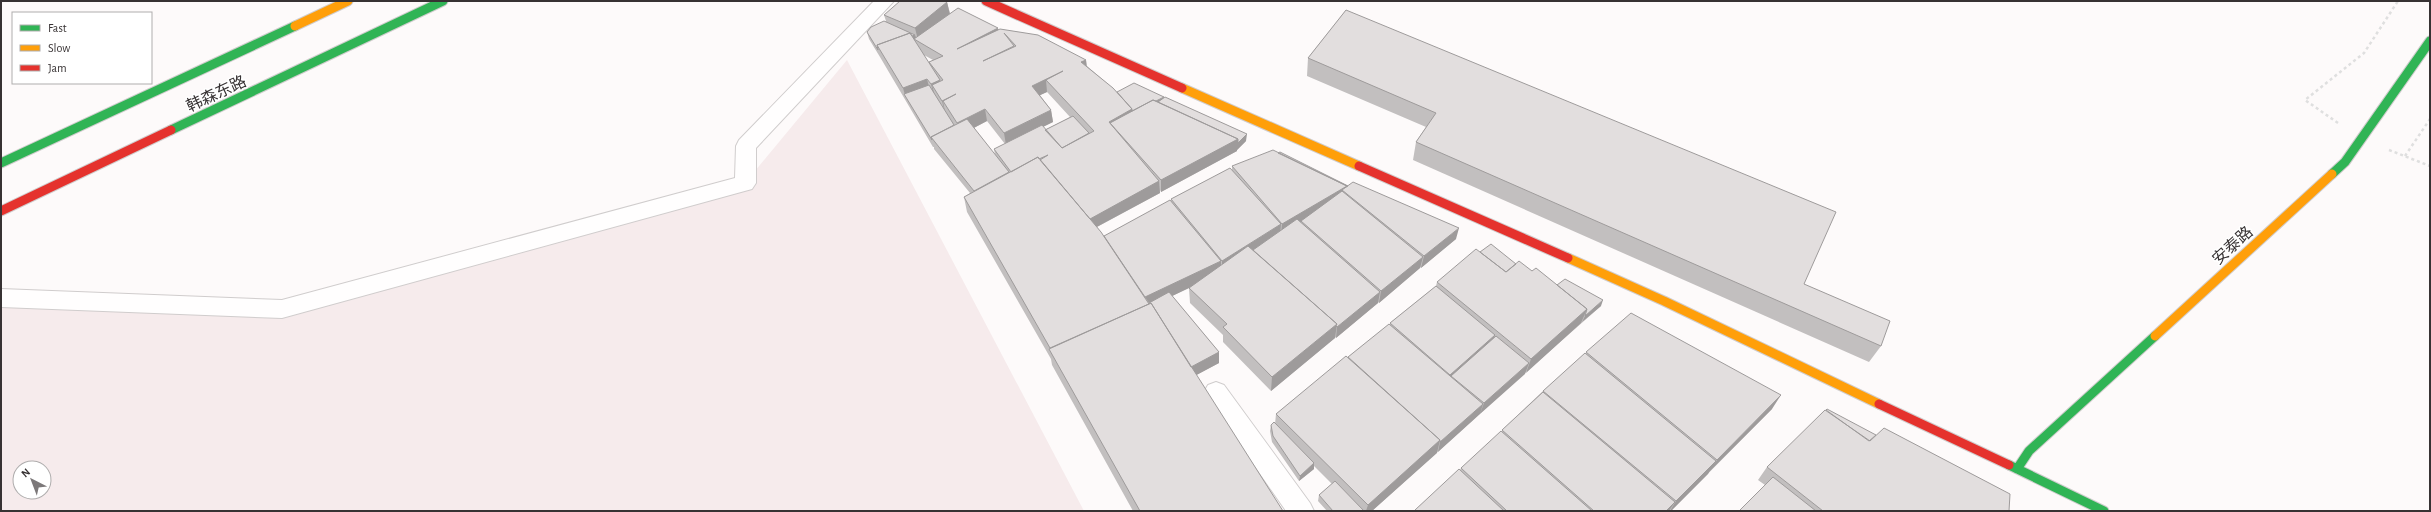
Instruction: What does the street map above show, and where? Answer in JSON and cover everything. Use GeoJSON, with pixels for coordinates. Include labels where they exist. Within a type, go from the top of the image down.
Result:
{"type":"FeatureCollection","features":[{"type":"Feature","properties":{"kind":"street","name":"韩森东路"},"geometry":{"type":"LineString","coordinates":[[1,163],[348,1]]}},
{"type":"Feature","properties":{"kind":"street","name":"韩森东路"},"geometry":{"type":"LineString","coordinates":[[1,211],[443,1]]}},
{"type":"Feature","properties":{"kind":"street"},"geometry":{"type":"LineString","coordinates":[[1,298],[282,309],[745,183],[746,146],[885,1]]}},
{"type":"Feature","properties":{"kind":"street"},"geometry":{"type":"LineString","coordinates":[[986,1],[1664,301],[2104,511]]}},
{"type":"Feature","properties":{"kind":"street","name":"安泰路"},"geometry":{"type":"LineString","coordinates":[[2017,470],[2029,451],[2345,162],[2430,41]]}},
{"type":"Feature","properties":{"kind":"street"},"geometry":{"type":"LineString","coordinates":[[1216,392],[1301,511]]}},
{"type":"Feature","properties":{"kind":"path"},"geometry":{"type":"LineString","coordinates":[[2398,1],[2364,53],[2305,100],[2361,139],[2430,166]]}},
{"type":"Feature","properties":{"kind":"path"},"geometry":{"type":"LineString","coordinates":[[2405,156],[2430,119]]}},
{"type":"Feature","properties":{"kind":"shaded area"},"geometry":{"type":"Polygon","coordinates":[[[847,60],[1084,511],[1,511],[1,301],[282,309],[745,183],[847,60]]]}},
{"type":"Feature","properties":{"kind":"building"},"geometry":{"type":"Polygon","coordinates":[[[900,1],[947,2],[915,28],[884,15],[900,1]]]}},
{"type":"Feature","properties":{"kind":"building"},"geometry":{"type":"Polygon","coordinates":[[[958,8],[998,28],[957,49],[1000,29],[1038,35],[1086,60],[1081,62],[1113,88],[1132,109],[1109,122],[1159,181],[1090,219],[1040,160],[1048,155],[1039,159],[1038,157],[1011,172],[994,149],[1042,125],[1062,148],[1094,131],[1046,80],[1063,71],[1032,86],[1051,110],[1004,133],[985,109],[957,123],[943,101],[956,94],[942,101],[932,85],[943,80],[929,62],[943,56],[914,39],[958,8]],[[1004,33],[1014,46],[983,61],[1016,46],[1004,33]]]}},
{"type":"Feature","properties":{"kind":"building"},"geometry":{"type":"Polygon","coordinates":[[[1346,10],[1836,212],[1804,284],[1890,321],[1881,346],[1416,142],[1436,113],[1308,58],[1346,10]]]}},
{"type":"Feature","properties":{"kind":"building"},"geometry":{"type":"Polygon","coordinates":[[[884,21],[915,35],[912,36],[910,33],[877,45],[878,50],[867,32],[871,27],[884,21]]]}},
{"type":"Feature","properties":{"kind":"building"},"geometry":{"type":"Polygon","coordinates":[[[910,33],[940,80],[931,84],[927,79],[903,88],[877,45],[910,33]]]}},
{"type":"Feature","properties":{"kind":"building"},"geometry":{"type":"Polygon","coordinates":[[[1134,83],[1164,97],[1156,101],[1153,100],[1132,111],[1132,109],[1117,92],[1134,83]]]}},
{"type":"Feature","properties":{"kind":"building"},"geometry":{"type":"Polygon","coordinates":[[[929,85],[954,125],[931,137],[932,140],[904,94],[929,85]]]}},
{"type":"Feature","properties":{"kind":"building"},"geometry":{"type":"Polygon","coordinates":[[[1165,97],[1247,134],[1238,143],[1238,139],[1158,102],[1165,97]]]}},
{"type":"Feature","properties":{"kind":"building"},"geometry":{"type":"Polygon","coordinates":[[[1153,100],[1238,139],[1161,180],[1110,123],[1153,100]]]}},
{"type":"Feature","properties":{"kind":"building"},"geometry":{"type":"Polygon","coordinates":[[[1073,116],[1089,133],[1062,148],[1045,130],[1073,116]]]}},
{"type":"Feature","properties":{"kind":"building"},"geometry":{"type":"Polygon","coordinates":[[[967,119],[1009,172],[974,191],[931,137],[967,119]]]}},
{"type":"Feature","properties":{"kind":"building"},"geometry":{"type":"Polygon","coordinates":[[[1273,150],[1347,186],[1282,224],[1232,166],[1273,150]]]}},
{"type":"Feature","properties":{"kind":"building"},"geometry":{"type":"Polygon","coordinates":[[[1280,152],[1348,186],[1346,187],[1347,186],[1278,153],[1280,152]]]}},
{"type":"Feature","properties":{"kind":"building"},"geometry":{"type":"Polygon","coordinates":[[[1038,157],[1101,232],[1149,304],[1050,348],[964,197],[1038,157]]]}},
{"type":"Feature","properties":{"kind":"building"},"geometry":{"type":"Polygon","coordinates":[[[1230,168],[1281,224],[1222,261],[1171,199],[1230,168]]]}},
{"type":"Feature","properties":{"kind":"building"},"geometry":{"type":"Polygon","coordinates":[[[1353,182],[1459,228],[1424,256],[1342,190],[1353,182]]]}},
{"type":"Feature","properties":{"kind":"building"},"geometry":{"type":"Polygon","coordinates":[[[1342,191],[1423,257],[1381,291],[1301,221],[1342,191]]]}},
{"type":"Feature","properties":{"kind":"building"},"geometry":{"type":"Polygon","coordinates":[[[1170,200],[1221,261],[1145,297],[1104,236],[1170,200]]]}},
{"type":"Feature","properties":{"kind":"building"},"geometry":{"type":"Polygon","coordinates":[[[1297,219],[1380,292],[1337,327],[1337,324],[1253,250],[1297,219]]]}},
{"type":"Feature","properties":{"kind":"building"},"geometry":{"type":"Polygon","coordinates":[[[1491,244],[1516,264],[1506,272],[1480,252],[1491,244]]]}},
{"type":"Feature","properties":{"kind":"building"},"geometry":{"type":"Polygon","coordinates":[[[1248,246],[1337,324],[1272,377],[1223,327],[1227,324],[1189,288],[1248,246]]]}},
{"type":"Feature","properties":{"kind":"building"},"geometry":{"type":"Polygon","coordinates":[[[1476,249],[1506,272],[1519,261],[1532,271],[1536,268],[1587,309],[1531,359],[1437,282],[1476,249]]]}},
{"type":"Feature","properties":{"kind":"building"},"geometry":{"type":"Polygon","coordinates":[[[1565,279],[1603,300],[1585,316],[1587,309],[1557,285],[1565,279]]]}},
{"type":"Feature","properties":{"kind":"building"},"geometry":{"type":"Polygon","coordinates":[[[1436,286],[1495,335],[1450,375],[1390,323],[1436,286]]]}},
{"type":"Feature","properties":{"kind":"building"},"geometry":{"type":"Polygon","coordinates":[[[1169,292],[1219,352],[1191,367],[1151,303],[1149,304],[1169,292]]]}},
{"type":"Feature","properties":{"kind":"building"},"geometry":{"type":"Polygon","coordinates":[[[1151,303],[1283,511],[1140,511],[1049,349],[1151,303]]]}},
{"type":"Feature","properties":{"kind":"building"},"geometry":{"type":"Polygon","coordinates":[[[1631,313],[1781,395],[1717,460],[1586,352],[1631,313]]]}},
{"type":"Feature","properties":{"kind":"building"},"geometry":{"type":"Polygon","coordinates":[[[1389,324],[1483,404],[1440,442],[1440,440],[1348,357],[1389,324]]]}},
{"type":"Feature","properties":{"kind":"building"},"geometry":{"type":"Polygon","coordinates":[[[1496,336],[1529,363],[1484,403],[1451,376],[1496,336]]]}},
{"type":"Feature","properties":{"kind":"building"},"geometry":{"type":"Polygon","coordinates":[[[1585,353],[1716,461],[1676,501],[1543,391],[1585,353]]]}},
{"type":"Feature","properties":{"kind":"building"},"geometry":{"type":"Polygon","coordinates":[[[1346,356],[1440,440],[1368,505],[1276,414],[1346,356]]]}},
{"type":"Feature","properties":{"kind":"building"},"geometry":{"type":"Polygon","coordinates":[[[1543,392],[1675,502],[1666,511],[1594,511],[1502,430],[1543,392]]]}},
{"type":"Feature","properties":{"kind":"building"},"geometry":{"type":"Polygon","coordinates":[[[1827,409],[1876,435],[1869,441],[1826,410],[1827,409]]]}},
{"type":"Feature","properties":{"kind":"building"},"geometry":{"type":"Polygon","coordinates":[[[1825,410],[1870,441],[1884,428],[2010,494],[2009,511],[1823,511],[1767,467],[1825,410]]]}},
{"type":"Feature","properties":{"kind":"building"},"geometry":{"type":"Polygon","coordinates":[[[1274,422],[1314,463],[1300,476],[1273,436],[1271,425],[1274,422]]]}},
{"type":"Feature","properties":{"kind":"building"},"geometry":{"type":"Polygon","coordinates":[[[1501,431],[1592,511],[1507,511],[1461,468],[1501,431]]]}},
{"type":"Feature","properties":{"kind":"building"},"geometry":{"type":"Polygon","coordinates":[[[1459,469],[1504,511],[1415,510],[1459,469]]]}},
{"type":"Feature","properties":{"kind":"building"},"geometry":{"type":"Polygon","coordinates":[[[1773,477],[1816,511],[1739,511],[1773,477]]]}},
{"type":"Feature","properties":{"kind":"building"},"geometry":{"type":"Polygon","coordinates":[[[1335,481],[1364,511],[1333,511],[1319,495],[1335,481]]]}},
{"type":"Feature","properties":{"kind":"traffic: fast"},"geometry":{"type":"LineString","coordinates":[[171,130],[443,1]]}},
{"type":"Feature","properties":{"kind":"traffic: fast"},"geometry":{"type":"LineString","coordinates":[[1,163],[295,26]]}},
{"type":"Feature","properties":{"kind":"traffic: fast"},"geometry":{"type":"LineString","coordinates":[[2332,174],[2345,162],[2430,41]]}},
{"type":"Feature","properties":{"kind":"traffic: fast"},"geometry":{"type":"LineString","coordinates":[[2017,469],[2029,451],[2155,336]]}},
{"type":"Feature","properties":{"kind":"traffic: fast"},"geometry":{"type":"LineString","coordinates":[[2009,465],[2104,511]]}},
{"type":"Feature","properties":{"kind":"traffic: slow"},"geometry":{"type":"LineString","coordinates":[[295,26],[348,1]]}},
{"type":"Feature","properties":{"kind":"traffic: slow"},"geometry":{"type":"LineString","coordinates":[[1182,88],[1359,166]]}},
{"type":"Feature","properties":{"kind":"traffic: slow"},"geometry":{"type":"LineString","coordinates":[[2155,336],[2332,174]]}},
{"type":"Feature","properties":{"kind":"traffic: slow"},"geometry":{"type":"LineString","coordinates":[[1568,258],[1664,301],[1879,404]]}},
{"type":"Feature","properties":{"kind":"traffic: jam"},"geometry":{"type":"LineString","coordinates":[[986,1],[1182,88]]}},
{"type":"Feature","properties":{"kind":"traffic: jam"},"geometry":{"type":"LineString","coordinates":[[1,211],[171,130]]}},
{"type":"Feature","properties":{"kind":"traffic: jam"},"geometry":{"type":"LineString","coordinates":[[1359,166],[1568,258]]}},
{"type":"Feature","properties":{"kind":"traffic: jam"},"geometry":{"type":"LineString","coordinates":[[1879,404],[2009,465]]}}]}
